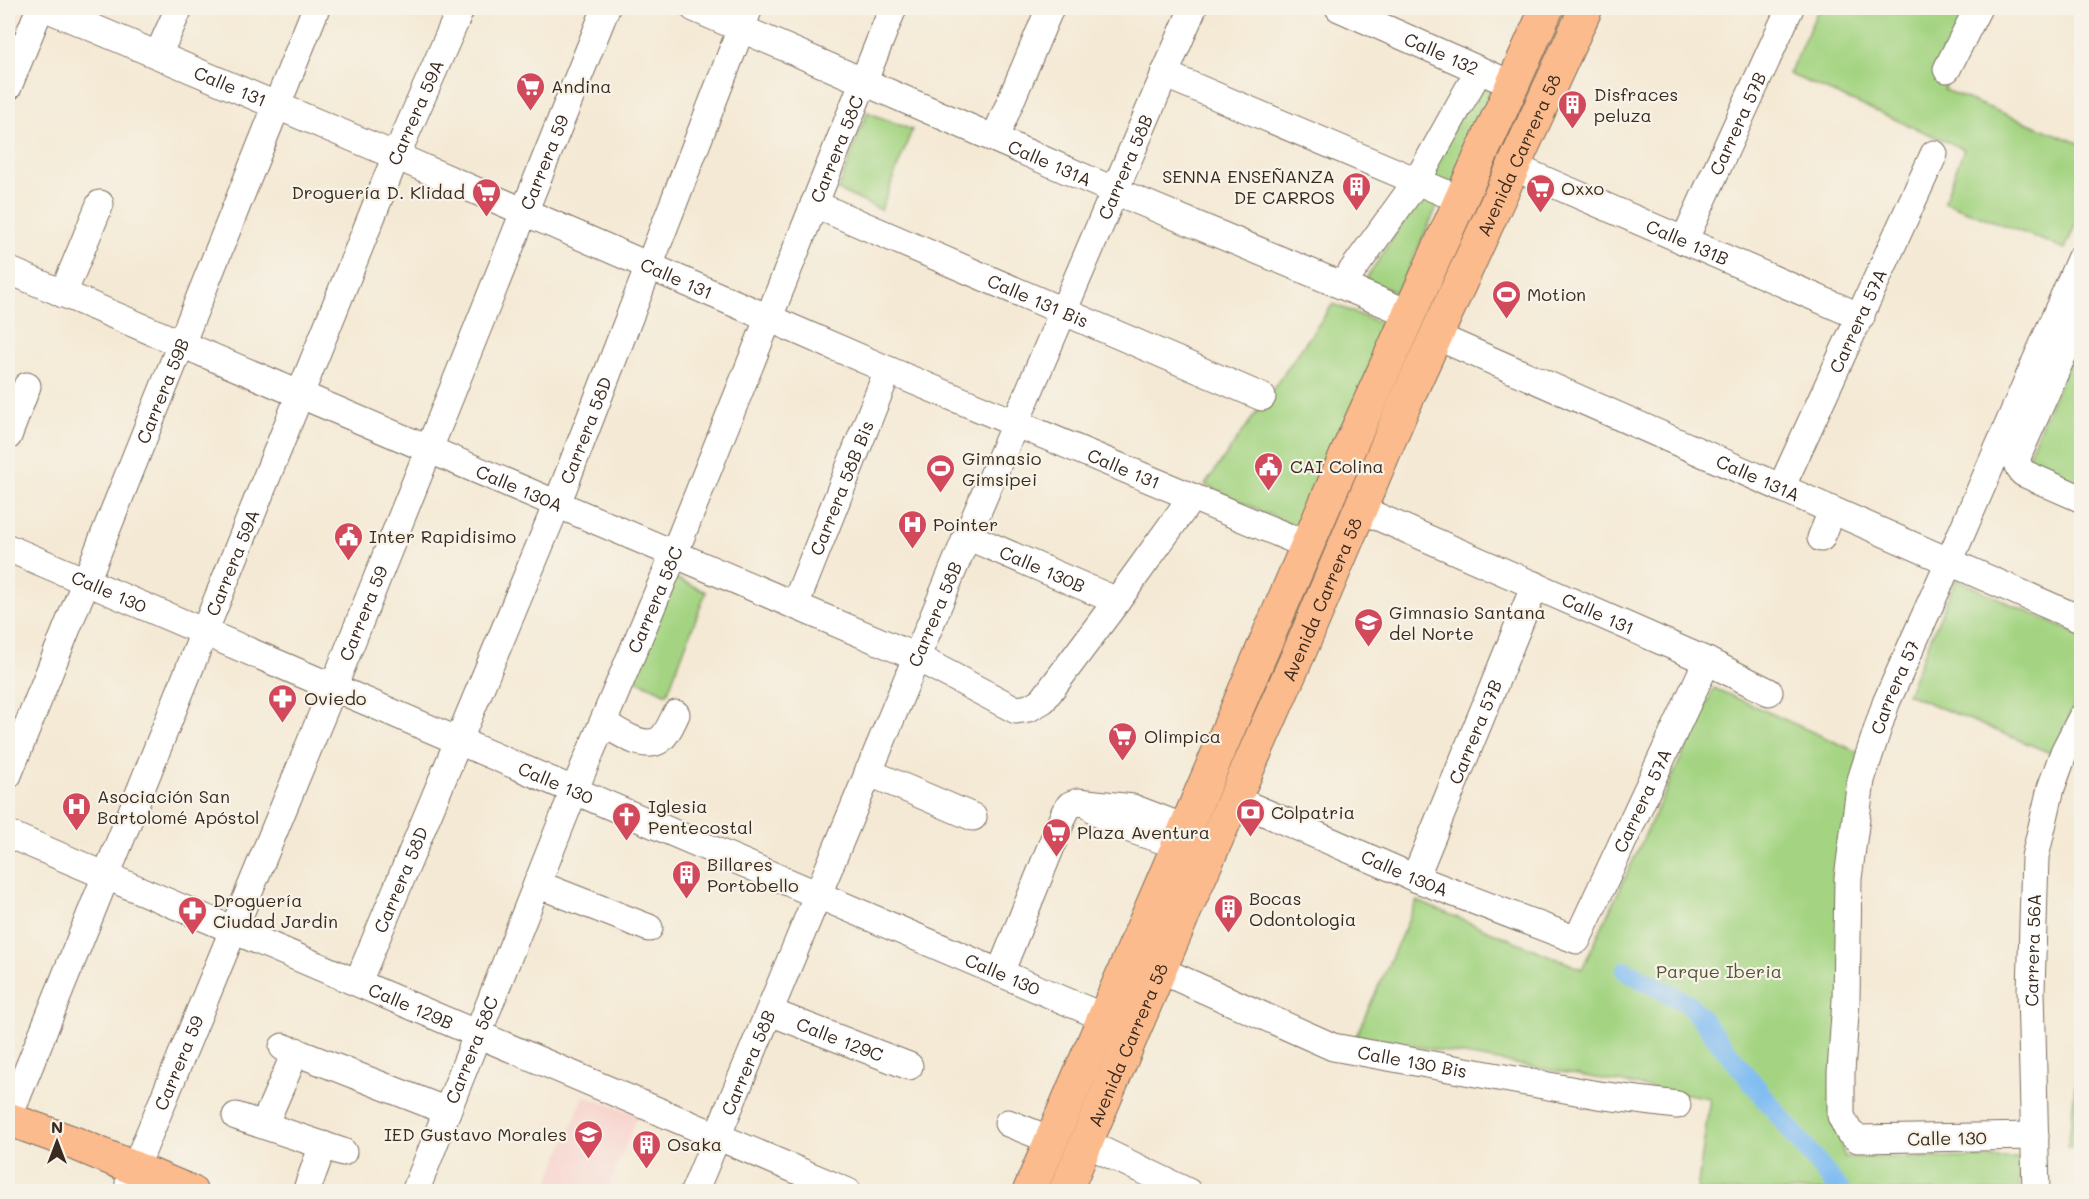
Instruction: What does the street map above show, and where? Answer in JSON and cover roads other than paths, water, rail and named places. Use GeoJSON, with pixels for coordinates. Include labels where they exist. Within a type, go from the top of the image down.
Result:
{"type":"FeatureCollection","features":[{"type":"Feature","properties":{"kind":"main road","name":"Avenida Carrera 58"},"geometry":{"type":"LineString","coordinates":[[1029,1191],[1408,314],[1547,8]]}},
{"type":"Feature","properties":{"kind":"main road","name":"Avenida Carrera 58"},"geometry":{"type":"LineString","coordinates":[[1065,1191],[1436,336],[1586,8]]}},
{"type":"Feature","properties":{"kind":"main road"},"geometry":{"type":"LineString","coordinates":[[8,1119],[138,1181]]}},
{"type":"Feature","properties":{"kind":"main road"},"geometry":{"type":"LineString","coordinates":[[8,1138],[138,1181],[191,1191]]}},
{"type":"Feature","properties":{"kind":"street"},"geometry":{"type":"LineString","coordinates":[[8,87],[40,8]]}},
{"type":"Feature","properties":{"kind":"street","name":"Calle 131"},"geometry":{"type":"LineString","coordinates":[[46,8],[396,156],[1014,424],[1307,545]]}},
{"type":"Feature","properties":{"kind":"street"},"geometry":{"type":"LineString","coordinates":[[158,55],[179,8]]}},
{"type":"Feature","properties":{"kind":"street","name":"Carrera 59B"},"geometry":{"type":"LineString","coordinates":[[8,775],[316,8]]}},
{"type":"Feature","properties":{"kind":"street","name":"Carrera 59A"},"geometry":{"type":"LineString","coordinates":[[8,1119],[396,156],[461,8]]}},
{"type":"Feature","properties":{"kind":"street","name":"Carrera 59"},"geometry":{"type":"LineString","coordinates":[[138,1181],[234,930],[606,8]]}},
{"type":"Feature","properties":{"kind":"street","name":"Calle 131A"},"geometry":{"type":"LineString","coordinates":[[694,8],[745,18],[863,81],[1408,314]]}},
{"type":"Feature","properties":{"kind":"street","name":"Carrera 58C"},"geometry":{"type":"LineString","coordinates":[[415,1191],[574,791],[674,554],[893,8]]}},
{"type":"Feature","properties":{"kind":"street"},"geometry":{"type":"LineString","coordinates":[[995,138],[1050,8]]}},
{"type":"Feature","properties":{"kind":"street","name":"Carrera 58B"},"geometry":{"type":"LineString","coordinates":[[694,1191],[1014,424],[1193,8]]}},
{"type":"Feature","properties":{"kind":"street","name":"Calle 132"},"geometry":{"type":"LineString","coordinates":[[1340,8],[1512,85]]}},
{"type":"Feature","properties":{"kind":"street","name":"Carrera 57B"},"geometry":{"type":"LineString","coordinates":[[1684,241],[1790,8]]}},
{"type":"Feature","properties":{"kind":"street"},"geometry":{"type":"LineString","coordinates":[[1947,69],[1978,8]]}},
{"type":"Feature","properties":{"kind":"street","name":"Carrera 58D"},"geometry":{"type":"LineString","coordinates":[[358,982],[557,504],[745,18]]}},
{"type":"Feature","properties":{"kind":"street"},"geometry":{"type":"LineString","coordinates":[[1342,285],[1417,181],[1479,70]]}},
{"type":"Feature","properties":{"kind":"street"},"geometry":{"type":"LineString","coordinates":[[1164,74],[1459,199]]}},
{"type":"Feature","properties":{"kind":"street","name":"Carrera 57A"},"geometry":{"type":"LineString","coordinates":[[1781,488],[1934,154]]}},
{"type":"Feature","properties":{"kind":"street","name":"Calle 131B"},"geometry":{"type":"LineString","coordinates":[[1514,167],[1861,317]]}},
{"type":"Feature","properties":{"kind":"street"},"geometry":{"type":"LineString","coordinates":[[63,294],[100,204]]}},
{"type":"Feature","properties":{"kind":"street","name":"Calle 131 Bis"},"geometry":{"type":"LineString","coordinates":[[814,204],[1262,397]]}},
{"type":"Feature","properties":{"kind":"street","name":"Carrera 57"},"geometry":{"type":"LineString","coordinates":[[1858,1139],[1849,1132],[1841,1116],[1841,1072],[1846,1000],[1848,878],[1861,780],[1886,703],[2080,259]]}},
{"type":"Feature","properties":{"kind":"street","name":"Calle 130A"},"geometry":{"type":"LineString","coordinates":[[8,270],[916,657],[1016,710],[1029,708],[1043,700],[1118,601]]}},
{"type":"Feature","properties":{"kind":"street"},"geometry":{"type":"LineString","coordinates":[[2082,312],[2017,457],[2018,466],[2023,473],[2082,499]]}},
{"type":"Feature","properties":{"kind":"street","name":"Calle 131A"},"geometry":{"type":"LineString","coordinates":[[1436,336],[2082,621]]}},
{"type":"Feature","properties":{"kind":"street","name":"Carrera 58B Bis"},"geometry":{"type":"LineString","coordinates":[[795,605],[888,370]]}},
{"type":"Feature","properties":{"kind":"street"},"geometry":{"type":"LineString","coordinates":[[8,436],[27,386]]}},
{"type":"Feature","properties":{"kind":"street"},"geometry":{"type":"LineString","coordinates":[[1118,601],[1192,497]]}},
{"type":"Feature","properties":{"kind":"street","name":"Calle 131"},"geometry":{"type":"LineString","coordinates":[[1360,509],[1707,661],[1769,692]]}},
{"type":"Feature","properties":{"kind":"street"},"geometry":{"type":"LineString","coordinates":[[1821,538],[1832,511]]}},
{"type":"Feature","properties":{"kind":"street","name":"Calle 130B"},"geometry":{"type":"LineString","coordinates":[[967,536],[1118,601]]}},
{"type":"Feature","properties":{"kind":"street","name":"Calle 130"},"geometry":{"type":"LineString","coordinates":[[8,548],[1103,1017]]}},
{"type":"Feature","properties":{"kind":"street","name":"Carrera 57B"},"geometry":{"type":"LineString","coordinates":[[1415,878],[1535,585]]}},
{"type":"Feature","properties":{"kind":"street","name":"Carrera 57A"},"geometry":{"type":"LineString","coordinates":[[1577,940],[1707,661]]}},
{"type":"Feature","properties":{"kind":"street"},"geometry":{"type":"LineString","coordinates":[[603,723],[634,740],[650,743],[663,737],[676,714]]}},
{"type":"Feature","properties":{"kind":"street","name":"Carrera 56A"},"geometry":{"type":"LineString","coordinates":[[2036,1191],[2031,991],[2035,858],[2051,788],[2064,752],[2082,717]]}},
{"type":"Feature","properties":{"kind":"street"},"geometry":{"type":"LineString","coordinates":[[868,772],[973,816]]}},
{"type":"Feature","properties":{"kind":"street","name":"Calle 130A"},"geometry":{"type":"LineString","coordinates":[[1234,799],[1415,878],[1577,940]]}},
{"type":"Feature","properties":{"kind":"street"},"geometry":{"type":"LineString","coordinates":[[1000,973],[1065,812],[1071,805],[1078,802],[1133,808],[1181,836]]}},
{"type":"Feature","properties":{"kind":"street","name":"Calle 129B"},"geometry":{"type":"LineString","coordinates":[[8,834],[849,1191]]}},
{"type":"Feature","properties":{"kind":"street"},"geometry":{"type":"LineString","coordinates":[[537,884],[649,928]]}},
{"type":"Feature","properties":{"kind":"street","name":"Calle 130 Bis"},"geometry":{"type":"LineString","coordinates":[[1160,970],[1333,1047],[1598,1095],[1677,1105]]}},
{"type":"Feature","properties":{"kind":"street","name":"Calle 129C"},"geometry":{"type":"LineString","coordinates":[[770,1011],[909,1066]]}},
{"type":"Feature","properties":{"kind":"street"},"geometry":{"type":"LineString","coordinates":[[264,1125],[290,1049],[447,1111]]}},
{"type":"Feature","properties":{"kind":"street"},"geometry":{"type":"LineString","coordinates":[[236,1116],[333,1148],[306,1191]]}},
{"type":"Feature","properties":{"kind":"street"},"geometry":{"type":"LineString","coordinates":[[1008,1123],[1051,1140]]}},
{"type":"Feature","properties":{"kind":"street","name":"Calle 130"},"geometry":{"type":"LineString","coordinates":[[1858,1139],[2035,1136]]}},
{"type":"Feature","properties":{"kind":"street"},"geometry":{"type":"LineString","coordinates":[[1086,1143],[1188,1191]]}},
{"type":"Feature","properties":{"kind":"waterway"},"geometry":{"type":"LineString","coordinates":[[1626,971],[1689,1004],[1841,1192]]}},
{"type":"Feature","properties":{"kind":"place","name":"Andina"},"geometry":{"type":"Point","coordinates":[530,112]}},
{"type":"Feature","properties":{"kind":"place","name":"Disfraces peluza"},"geometry":{"type":"Point","coordinates":[1573,130]}},
{"type":"Feature","properties":{"kind":"place","name":"SENNA ENSEÑANZA DE CARROS"},"geometry":{"type":"Point","coordinates":[1356,212]}},
{"type":"Feature","properties":{"kind":"place","name":"Oxxo"},"geometry":{"type":"Point","coordinates":[1540,214]}},
{"type":"Feature","properties":{"kind":"place","name":"Droguería D. Klidad"},"geometry":{"type":"Point","coordinates":[486,218]}},
{"type":"Feature","properties":{"kind":"place","name":"Motion"},"geometry":{"type":"Point","coordinates":[1506,320]}},
{"type":"Feature","properties":{"kind":"place","name":"CAI Colina"},"geometry":{"type":"Point","coordinates":[1269,492]}},
{"type":"Feature","properties":{"kind":"place","name":"Gimnasio Gimsipei"},"geometry":{"type":"Point","coordinates":[941,494]}},
{"type":"Feature","properties":{"kind":"place","name":"Pointer"},"geometry":{"type":"Point","coordinates":[912,550]}},
{"type":"Feature","properties":{"kind":"place","name":"Inter Rapidisimo"},"geometry":{"type":"Point","coordinates":[348,562]}},
{"type":"Feature","properties":{"kind":"place","name":"Gimnasio Santana del Norte"},"geometry":{"type":"Point","coordinates":[1368,648]}},
{"type":"Feature","properties":{"kind":"place","name":"Oviedo"},"geometry":{"type":"Point","coordinates":[283,724]}},
{"type":"Feature","properties":{"kind":"place","name":"Olimpica"},"geometry":{"type":"Point","coordinates":[1123,762]}},
{"type":"Feature","properties":{"kind":"place","name":"Asociación San Bartolomé Apóstol"},"geometry":{"type":"Point","coordinates":[76,832]}},
{"type":"Feature","properties":{"kind":"place","name":"Colpatria"},"geometry":{"type":"Point","coordinates":[1250,838]}},
{"type":"Feature","properties":{"kind":"place","name":"Iglesia Pentecostal"},"geometry":{"type":"Point","coordinates":[627,842]}},
{"type":"Feature","properties":{"kind":"place","name":"Plaza Aventura"},"geometry":{"type":"Point","coordinates":[1056,858]}},
{"type":"Feature","properties":{"kind":"place","name":"Billares Portobello"},"geometry":{"type":"Point","coordinates":[686,900]}},
{"type":"Feature","properties":{"kind":"place","name":"Bocas Odontologia"},"geometry":{"type":"Point","coordinates":[1228,934]}},
{"type":"Feature","properties":{"kind":"place","name":"Droguería Ciudad Jardin"},"geometry":{"type":"Point","coordinates":[192,936]}},
{"type":"Feature","properties":{"kind":"place","name":"IED Gustavo Morales"},"geometry":{"type":"Point","coordinates":[588,1160]}},
{"type":"Feature","properties":{"kind":"place","name":"Osaka"},"geometry":{"type":"Point","coordinates":[646,1170]}},
{"type":"Feature","properties":{"kind":"park label","name":"Parque Iberia"},"geometry":{"type":"Point","coordinates":[1719,971]}}]}
